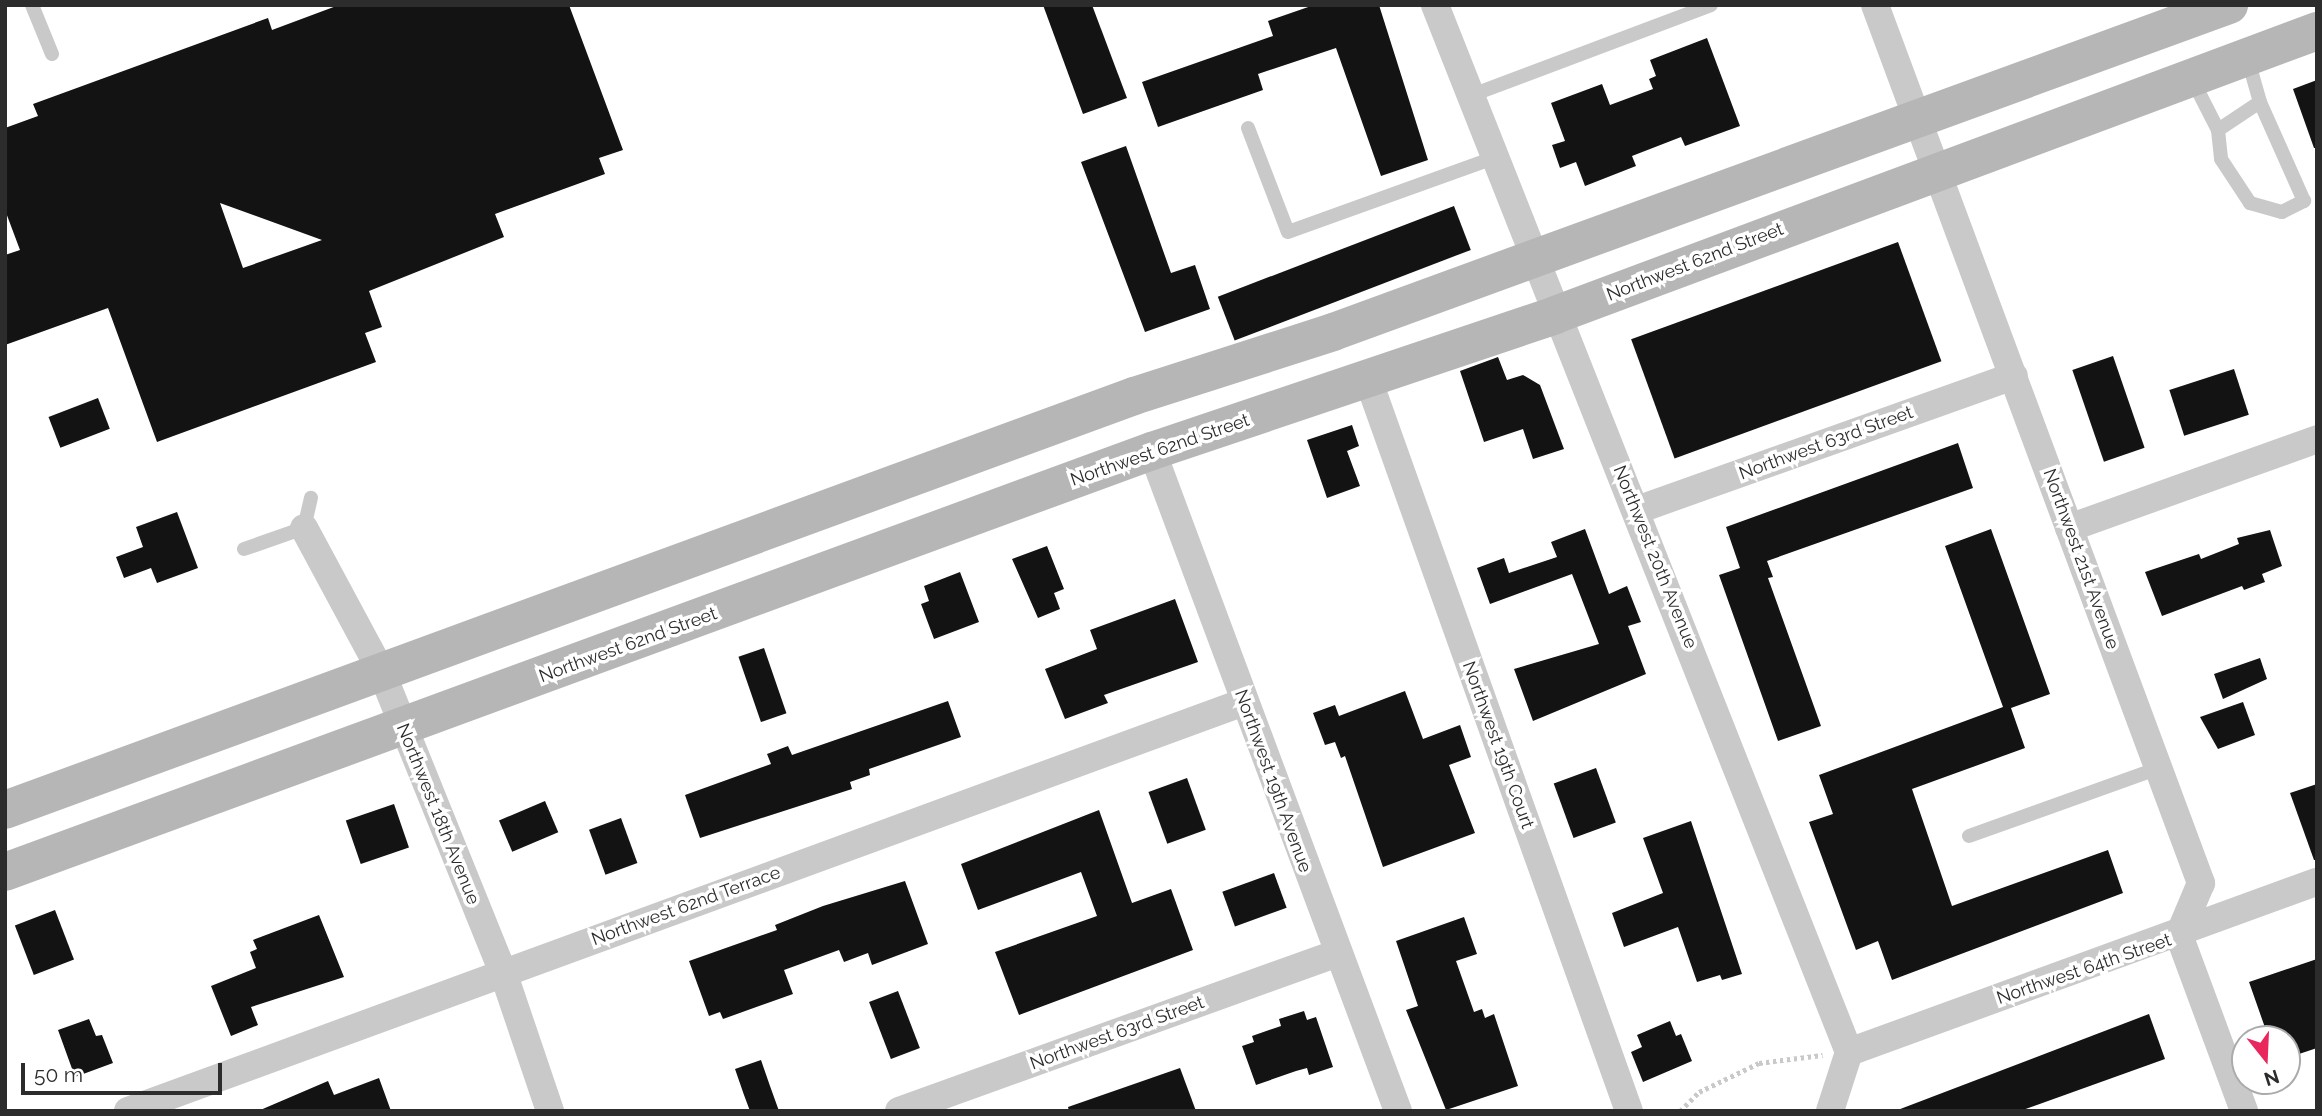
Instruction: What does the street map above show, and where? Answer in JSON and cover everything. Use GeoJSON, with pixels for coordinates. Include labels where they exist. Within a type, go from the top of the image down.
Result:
{"type":"FeatureCollection","features":[{"type":"Feature","properties":{"kind":"main road"},"geometry":{"type":"LineString","coordinates":[[5,810],[1134,396],[1333,332],[1535,260],[2229,5]]}},
{"type":"Feature","properties":{"kind":"main road","name":"Northwest 62nd Street"},"geometry":{"type":"LineString","coordinates":[[5,872],[1152,451],[1555,315],[2317,31]]}},
{"type":"Feature","properties":{"kind":"street","name":"Northwest 20th Avenue"},"geometry":{"type":"LineString","coordinates":[[1436,5],[1555,315],[1637,510],[1849,1052]]}},
{"type":"Feature","properties":{"kind":"street","name":"Northwest 21st Avenue"},"geometry":{"type":"LineString","coordinates":[[1875,5],[2202,883],[2179,935]]}},
{"type":"Feature","properties":{"kind":"street","name":"Northwest 63rd Street"},"geometry":{"type":"LineString","coordinates":[[1637,510],[2014,376]]}},
{"type":"Feature","properties":{"kind":"street","name":"Northwest 19th Court"},"geometry":{"type":"LineString","coordinates":[[1368,379],[1629,1111]]}},
{"type":"Feature","properties":{"kind":"street"},"geometry":{"type":"LineString","coordinates":[[2069,527],[2317,439]]}},
{"type":"Feature","properties":{"kind":"street","name":"Northwest 19th Avenue"},"geometry":{"type":"LineString","coordinates":[[1152,451],[1336,954],[1398,1111]]}},
{"type":"Feature","properties":{"kind":"street","name":"Northwest 18th Avenue"},"geometry":{"type":"LineString","coordinates":[[304,528],[382,673],[503,972],[550,1111]]}},
{"type":"Feature","properties":{"kind":"street","name":"Northwest 62nd Terrace"},"geometry":{"type":"LineString","coordinates":[[128,1111],[1244,702]]}},
{"type":"Feature","properties":{"kind":"street","name":"Northwest 64th Street"},"geometry":{"type":"LineString","coordinates":[[1849,1052],[2179,935],[2317,882]]}},
{"type":"Feature","properties":{"kind":"street"},"geometry":{"type":"LineString","coordinates":[[2179,935],[2244,1111]]}},
{"type":"Feature","properties":{"kind":"street","name":"Northwest 63rd Street"},"geometry":{"type":"LineString","coordinates":[[899,1111],[1336,954]]}},
{"type":"Feature","properties":{"kind":"street"},"geometry":{"type":"LineString","coordinates":[[1830,1111],[1849,1052]]}},
{"type":"Feature","properties":{"kind":"lane"},"geometry":{"type":"LineString","coordinates":[[32,5],[52,54]]}},
{"type":"Feature","properties":{"kind":"lane"},"geometry":{"type":"LineString","coordinates":[[1472,95],[1711,5]]}},
{"type":"Feature","properties":{"kind":"lane"},"geometry":{"type":"LineString","coordinates":[[2192,78],[2218,130],[2221,159],[2250,203],[2282,212],[2304,201],[2260,102],[2247,58]]}},
{"type":"Feature","properties":{"kind":"lane"},"geometry":{"type":"LineString","coordinates":[[2218,130],[2260,102]]}},
{"type":"Feature","properties":{"kind":"lane"},"geometry":{"type":"LineString","coordinates":[[1248,128],[1288,232],[1496,157]]}},
{"type":"Feature","properties":{"kind":"lane"},"geometry":{"type":"LineString","coordinates":[[244,549],[304,528],[311,498]]}},
{"type":"Feature","properties":{"kind":"lane"},"geometry":{"type":"LineString","coordinates":[[1969,836],[2158,768]]}},
{"type":"Feature","properties":{"kind":"path"},"geometry":{"type":"LineString","coordinates":[[1680,1111],[1699,1092],[1759,1063],[1849,1052]]}},
{"type":"Feature","properties":{"kind":"building"},"geometry":{"type":"Polygon","coordinates":[[[339,5],[569,5],[623,150],[599,158],[605,174],[495,214],[504,237],[369,291],[382,327],[365,333],[376,362],[157,442],[108,308],[5,345],[5,255],[20,250],[5,210],[5,128],[38,116],[33,104],[268,18],[272,30],[339,5]],[[220,203],[243,268],[322,240],[220,203]]]}},
{"type":"Feature","properties":{"kind":"building"},"geometry":{"type":"Polygon","coordinates":[[[1043,5],[1092,5],[1127,98],[1083,114],[1043,5]]]}},
{"type":"Feature","properties":{"kind":"building"},"geometry":{"type":"Polygon","coordinates":[[[1314,5],[1379,5],[1428,160],[1381,176],[1336,48],[1258,74],[1263,90],[1158,127],[1142,82],[1273,36],[1268,21],[1314,5]]]}},
{"type":"Feature","properties":{"kind":"building"},"geometry":{"type":"Polygon","coordinates":[[[1707,38],[1740,126],[1685,146],[1681,137],[1632,156],[1636,166],[1585,186],[1576,162],[1560,168],[1552,145],[1565,141],[1551,103],[1602,84],[1610,105],[1653,89],[1649,79],[1656,76],[1650,60],[1707,38]]]}},
{"type":"Feature","properties":{"kind":"building"},"geometry":{"type":"Polygon","coordinates":[[[2317,80],[2317,148],[2314,148],[2293,89],[2317,80]]]}},
{"type":"Feature","properties":{"kind":"building"},"geometry":{"type":"Polygon","coordinates":[[[1126,146],[1171,273],[1195,265],[1210,309],[1145,332],[1081,162],[1126,146]]]}},
{"type":"Feature","properties":{"kind":"building"},"geometry":{"type":"Polygon","coordinates":[[[1454,206],[1471,250],[1235,341],[1218,297],[1454,206]]]}},
{"type":"Feature","properties":{"kind":"building"},"geometry":{"type":"Polygon","coordinates":[[[1898,242],[1941,361],[1675,458],[1631,339],[1898,242]]]}},
{"type":"Feature","properties":{"kind":"building"},"geometry":{"type":"Polygon","coordinates":[[[2113,356],[2145,448],[2104,462],[2072,370],[2113,356]]]}},
{"type":"Feature","properties":{"kind":"building"},"geometry":{"type":"Polygon","coordinates":[[[1498,357],[1507,380],[1523,375],[1540,385],[1564,449],[1533,459],[1523,429],[1484,442],[1460,371],[1498,357]]]}},
{"type":"Feature","properties":{"kind":"building"},"geometry":{"type":"Polygon","coordinates":[[[2234,369],[2249,415],[2184,436],[2169,390],[2234,369]]]}},
{"type":"Feature","properties":{"kind":"building"},"geometry":{"type":"Polygon","coordinates":[[[98,398],[110,429],[60,448],[49,417],[98,398]]]}},
{"type":"Feature","properties":{"kind":"building"},"geometry":{"type":"Polygon","coordinates":[[[1352,425],[1359,446],[1347,451],[1360,486],[1327,498],[1307,440],[1352,425]]]}},
{"type":"Feature","properties":{"kind":"building"},"geometry":{"type":"Polygon","coordinates":[[[1958,443],[1973,488],[1767,561],[1773,577],[1768,578],[1821,726],[1778,741],[1719,575],[1740,568],[1726,527],[1958,443]]]}},
{"type":"Feature","properties":{"kind":"building"},"geometry":{"type":"Polygon","coordinates":[[[177,512],[198,568],[157,583],[151,568],[124,578],[116,557],[143,547],[136,527],[177,512]]]}},
{"type":"Feature","properties":{"kind":"building"},"geometry":{"type":"Polygon","coordinates":[[[1585,529],[1609,594],[1627,586],[1641,622],[1628,626],[1646,674],[1533,721],[1514,669],[1599,644],[1572,574],[1490,604],[1477,568],[1504,558],[1509,573],[1557,557],[1551,542],[1585,529]]]}},
{"type":"Feature","properties":{"kind":"building"},"geometry":{"type":"Polygon","coordinates":[[[1991,529],[2050,694],[2011,708],[2025,748],[1912,789],[1952,906],[2108,850],[2123,893],[1892,980],[1878,941],[1856,950],[1809,822],[1833,814],[1819,775],[2003,707],[1945,546],[1991,529]]]}},
{"type":"Feature","properties":{"kind":"building"},"geometry":{"type":"Polygon","coordinates":[[[2270,530],[2282,566],[2262,574],[2265,582],[2244,590],[2242,586],[2162,616],[2145,572],[2199,554],[2201,559],[2239,544],[2237,538],[2270,530]]]}},
{"type":"Feature","properties":{"kind":"building"},"geometry":{"type":"Polygon","coordinates":[[[1047,546],[1064,589],[1054,593],[1060,609],[1038,618],[1012,559],[1047,546]]]}},
{"type":"Feature","properties":{"kind":"building"},"geometry":{"type":"Polygon","coordinates":[[[960,572],[979,622],[934,639],[921,604],[929,601],[924,586],[960,572]]]}},
{"type":"Feature","properties":{"kind":"building"},"geometry":{"type":"Polygon","coordinates":[[[1175,599],[1198,662],[1104,695],[1108,703],[1065,719],[1045,669],[1097,649],[1090,630],[1175,599]]]}},
{"type":"Feature","properties":{"kind":"building"},"geometry":{"type":"Polygon","coordinates":[[[764,648],[786,713],[761,722],[738,657],[764,648]]]}},
{"type":"Feature","properties":{"kind":"building"},"geometry":{"type":"Polygon","coordinates":[[[2260,658],[2267,679],[2223,699],[2214,674],[2260,658]]]}},
{"type":"Feature","properties":{"kind":"building"},"geometry":{"type":"Polygon","coordinates":[[[1405,691],[1423,739],[1460,725],[1471,757],[1449,765],[1475,833],[1383,867],[1345,756],[1341,758],[1335,742],[1325,745],[1313,713],[1335,705],[1339,716],[1405,691]]]}},
{"type":"Feature","properties":{"kind":"building"},"geometry":{"type":"Polygon","coordinates":[[[948,701],[961,737],[869,769],[870,775],[850,782],[852,789],[700,838],[685,795],[771,764],[767,754],[788,746],[792,755],[948,701]]]}},
{"type":"Feature","properties":{"kind":"building"},"geometry":{"type":"Polygon","coordinates":[[[2243,702],[2255,735],[2218,749],[2200,717],[2243,702]]]}},
{"type":"Feature","properties":{"kind":"building"},"geometry":{"type":"Polygon","coordinates":[[[1596,768],[1616,823],[1574,838],[1554,783],[1596,768]]]}},
{"type":"Feature","properties":{"kind":"building"},"geometry":{"type":"Polygon","coordinates":[[[1187,778],[1206,830],[1167,844],[1148,792],[1187,778]]]}},
{"type":"Feature","properties":{"kind":"building"},"geometry":{"type":"Polygon","coordinates":[[[2317,784],[2317,860],[2314,860],[2290,793],[2317,784]]]}},
{"type":"Feature","properties":{"kind":"building"},"geometry":{"type":"Polygon","coordinates":[[[545,801],[558,832],[512,852],[499,821],[545,801]]]}},
{"type":"Feature","properties":{"kind":"building"},"geometry":{"type":"Polygon","coordinates":[[[394,804],[409,847],[361,864],[346,821],[394,804]]]}},
{"type":"Feature","properties":{"kind":"building"},"geometry":{"type":"Polygon","coordinates":[[[1099,810],[1132,903],[1171,889],[1193,950],[1019,1015],[995,952],[1097,916],[1081,872],[978,910],[961,864],[1099,810]]]}},
{"type":"Feature","properties":{"kind":"building"},"geometry":{"type":"Polygon","coordinates":[[[621,818],[637,863],[605,875],[589,830],[621,818]]]}},
{"type":"Feature","properties":{"kind":"building"},"geometry":{"type":"Polygon","coordinates":[[[1691,821],[1742,974],[1722,980],[1720,975],[1697,982],[1678,927],[1624,947],[1612,913],[1663,893],[1643,838],[1691,821]]]}},
{"type":"Feature","properties":{"kind":"building"},"geometry":{"type":"Polygon","coordinates":[[[1274,873],[1287,908],[1235,927],[1222,892],[1274,873]]]}},
{"type":"Feature","properties":{"kind":"building"},"geometry":{"type":"Polygon","coordinates":[[[905,881],[928,944],[872,965],[868,953],[844,962],[839,950],[784,970],[793,994],[723,1019],[720,1012],[709,1016],[689,961],[777,930],[775,925],[823,906],[905,881]]]}},
{"type":"Feature","properties":{"kind":"building"},"geometry":{"type":"Polygon","coordinates":[[[55,910],[74,959],[34,975],[15,925],[55,910]]]}},
{"type":"Feature","properties":{"kind":"building"},"geometry":{"type":"Polygon","coordinates":[[[319,915],[344,977],[251,1007],[258,1025],[231,1036],[211,986],[256,968],[250,952],[257,949],[253,940],[319,915]]]}},
{"type":"Feature","properties":{"kind":"building"},"geometry":{"type":"Polygon","coordinates":[[[1464,917],[1477,954],[1456,961],[1474,1012],[1482,1009],[1485,1018],[1494,1014],[1518,1086],[1446,1110],[1406,1010],[1418,1006],[1396,941],[1464,917]]]}},
{"type":"Feature","properties":{"kind":"building"},"geometry":{"type":"Polygon","coordinates":[[[2317,959],[2317,1048],[2301,1053],[2301,1025],[2264,1025],[2249,982],[2317,959]]]}},
{"type":"Feature","properties":{"kind":"building"},"geometry":{"type":"Polygon","coordinates":[[[898,991],[920,1048],[891,1059],[869,1002],[898,991]]]}},
{"type":"Feature","properties":{"kind":"building"},"geometry":{"type":"Polygon","coordinates":[[[1304,1011],[1307,1020],[1316,1017],[1333,1067],[1309,1075],[1307,1068],[1256,1085],[1242,1046],[1254,1042],[1252,1036],[1281,1026],[1279,1019],[1304,1011]]]}},
{"type":"Feature","properties":{"kind":"building"},"geometry":{"type":"Polygon","coordinates":[[[2149,1014],[2165,1059],[2020,1111],[1895,1111],[2149,1014]]]}},
{"type":"Feature","properties":{"kind":"building"},"geometry":{"type":"Polygon","coordinates":[[[89,1019],[96,1036],[102,1035],[113,1063],[75,1077],[58,1030],[89,1019]]]}},
{"type":"Feature","properties":{"kind":"building"},"geometry":{"type":"Polygon","coordinates":[[[1670,1021],[1676,1036],[1681,1034],[1692,1061],[1643,1082],[1631,1052],[1642,1047],[1637,1035],[1670,1021]]]}},
{"type":"Feature","properties":{"kind":"building"},"geometry":{"type":"Polygon","coordinates":[[[761,1060],[779,1111],[750,1111],[744,1095],[735,1069],[761,1060]]]}},
{"type":"Feature","properties":{"kind":"building"},"geometry":{"type":"Polygon","coordinates":[[[1180,1068],[1196,1111],[1069,1111],[1068,1107],[1180,1068]]]}},
{"type":"Feature","properties":{"kind":"building"},"geometry":{"type":"Polygon","coordinates":[[[379,1078],[391,1111],[258,1111],[328,1081],[334,1095],[379,1078]]]}}]}
